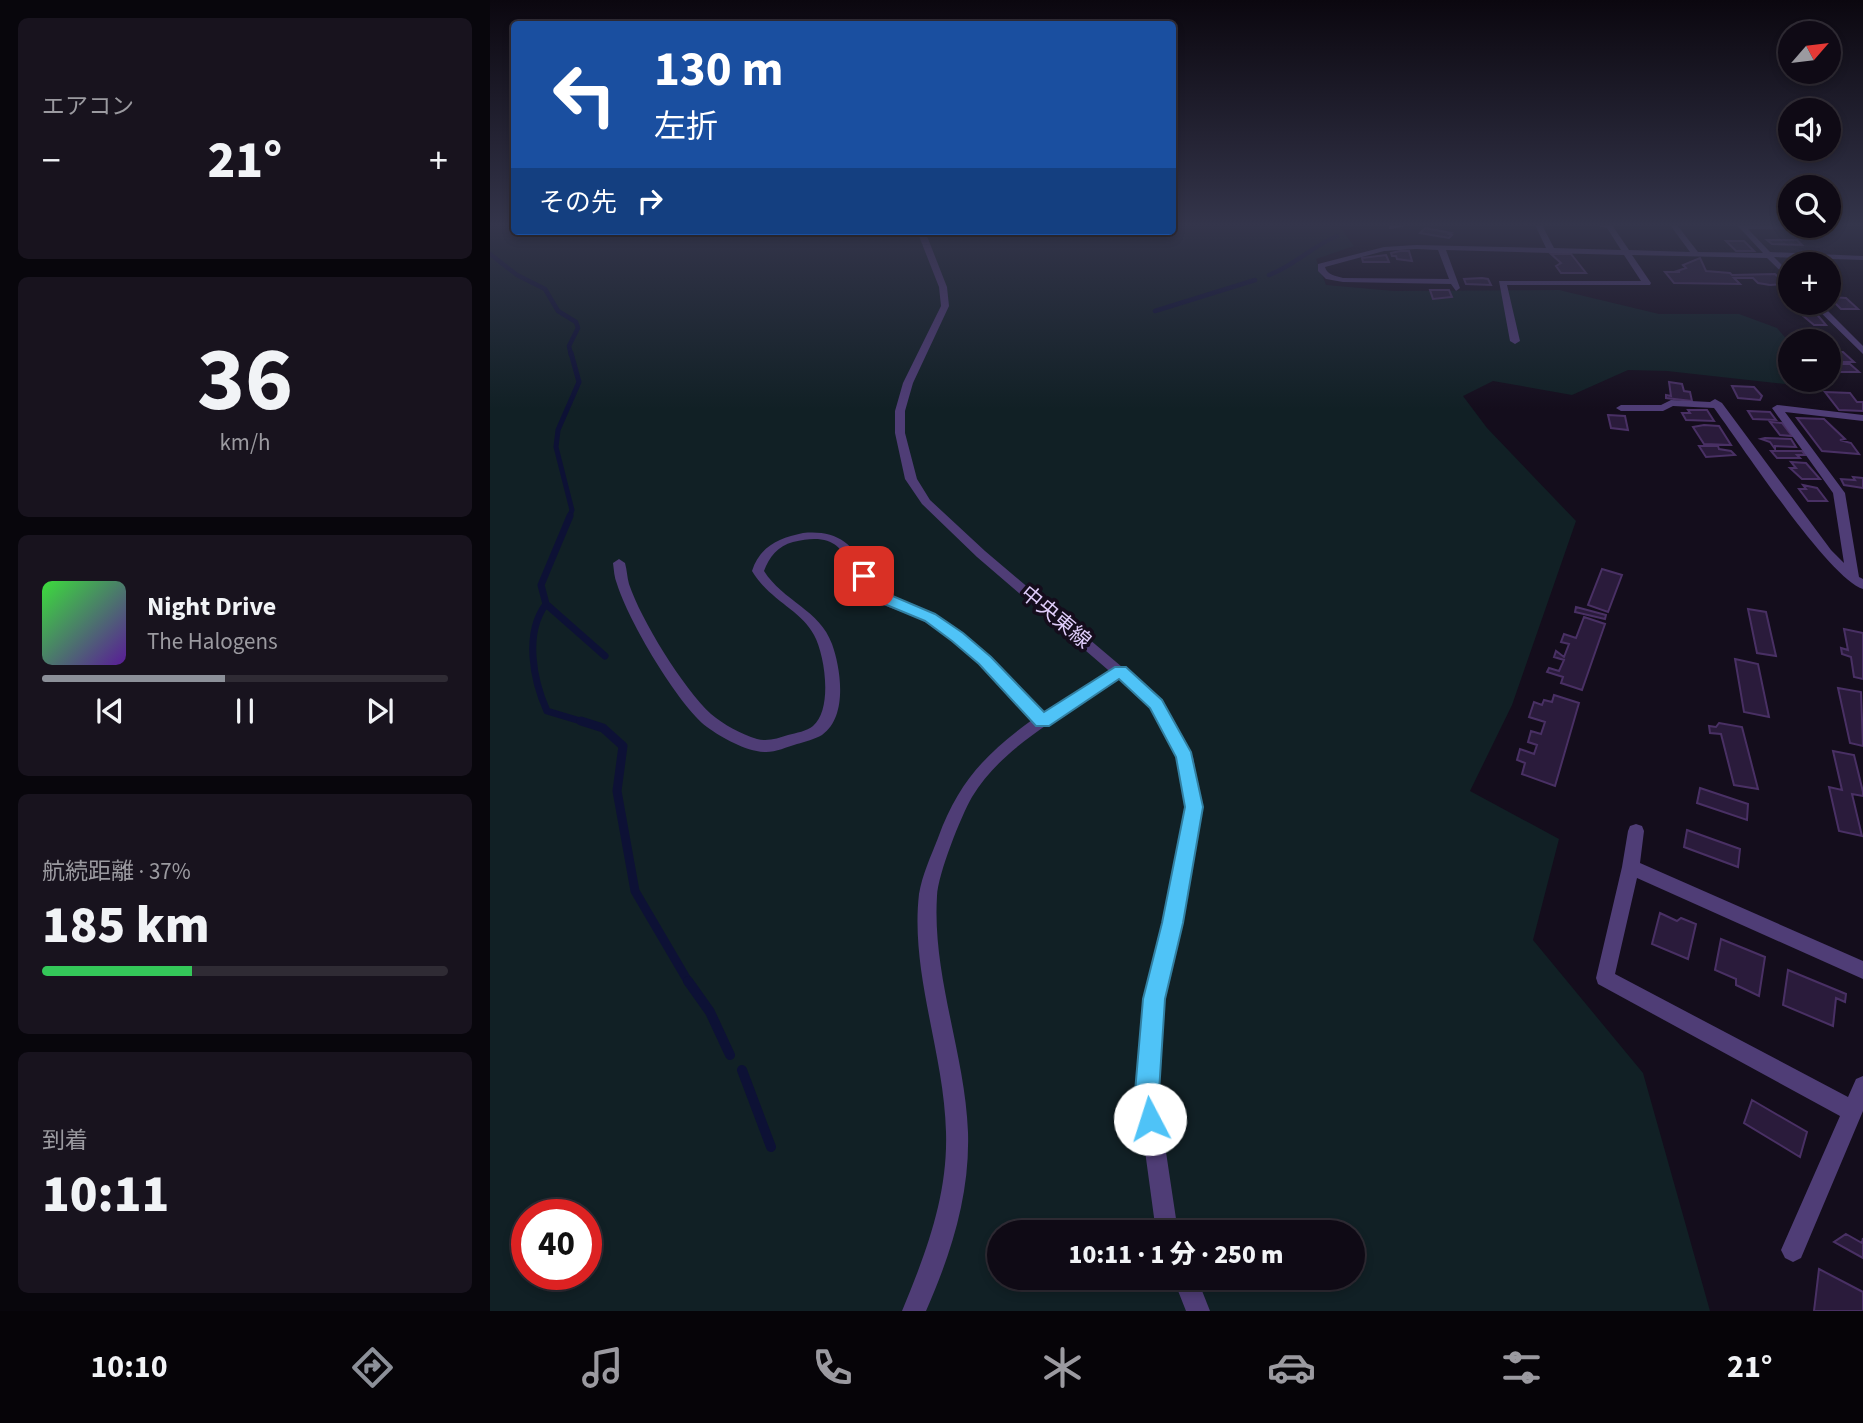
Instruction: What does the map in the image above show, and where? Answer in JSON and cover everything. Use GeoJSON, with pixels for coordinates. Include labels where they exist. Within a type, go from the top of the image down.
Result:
{"type":"FeatureCollection","features":[{"type":"Feature","properties":{"kind":"street","name":"中央東線"},"geometry":{"type":"LineString","coordinates":[[943,286],[945,306],[908,383],[900,411],[900,433],[911,479],[926,502],[981,554],[1121,671],[1156,704],[1185,757],[1194,807],[1172,923],[1154,999],[1147,1092],[1165,1220]]}},
{"type":"Feature","properties":{"kind":"street"},"geometry":{"type":"LineString","coordinates":[[1503,286],[1515,341]]}},
{"type":"Feature","properties":{"kind":"street"},"geometry":{"type":"LineString","coordinates":[[1827,315],[1862,349]]}},
{"type":"Feature","properties":{"kind":"street"},"geometry":{"type":"LineString","coordinates":[[1641,398],[1670,404],[1716,404],[1827,553],[1858,582]]}},
{"type":"Feature","properties":{"kind":"street"},"geometry":{"type":"LineString","coordinates":[[1621,408],[1664,408],[1670,404]]}},
{"type":"Feature","properties":{"kind":"street"},"geometry":{"type":"LineString","coordinates":[[1858,582],[1839,493],[1777,408],[1863,418]]}},
{"type":"Feature","properties":{"kind":"street"},"geometry":{"type":"LineString","coordinates":[[1815,460],[1832,460]]}},
{"type":"Feature","properties":{"kind":"street"},"geometry":{"type":"LineString","coordinates":[[620,564],[623,584],[684,693],[706,718],[739,738],[762,747],[792,740],[819,729],[834,704],[829,664],[821,634],[802,610],[775,593],[762,580],[758,571],[766,552],[786,541],[822,535],[837,540],[854,556],[877,595],[930,618],[957,637],[985,660],[1042,721]]}},
{"type":"Feature","properties":{"kind":"street"},"geometry":{"type":"LineString","coordinates":[[914,1311],[945,1236],[955,1190],[957,1133],[954,1089],[932,974],[928,894],[953,819],[971,786],[993,761],[1042,721],[1121,671]]}},
{"type":"Feature","properties":{"kind":"street"},"geometry":{"type":"LineString","coordinates":[[1636,831],[1631,867],[1605,978],[1852,1111]]}},
{"type":"Feature","properties":{"kind":"street"},"geometry":{"type":"LineString","coordinates":[[1631,867],[1863,970]]}},
{"type":"Feature","properties":{"kind":"street"},"geometry":{"type":"LineString","coordinates":[[1793,1250],[1863,1086]]}},
{"type":"Feature","properties":{"kind":"street"},"geometry":{"type":"LineString","coordinates":[[1190,1290],[1198,1311]]}},
{"type":"Feature","properties":{"kind":"shaded area"},"geometry":{"type":"Polygon","coordinates":[[[490,286],[1339,286],[1394,291],[1559,290],[1659,314],[1739,314],[1777,328],[1778,383],[1667,371],[1628,370],[1572,395],[1493,381],[1463,396],[1487,428],[1576,521],[1512,705],[1470,791],[1559,839],[1533,940],[1643,1073],[1710,1311],[490,1311],[490,286]]]}},
{"type":"Feature","properties":{"kind":"building"},"geometry":{"type":"Polygon","coordinates":[[[1430,290],[1449,290],[1452,297],[1433,299],[1430,290]]]}},
{"type":"Feature","properties":{"kind":"building"},"geometry":{"type":"Polygon","coordinates":[[[1841,298],[1846,298],[1858,309],[1841,309],[1841,298]]]}},
{"type":"Feature","properties":{"kind":"building"},"geometry":{"type":"Polygon","coordinates":[[[1802,315],[1817,315],[1826,325],[1814,325],[1802,315]]]}},
{"type":"Feature","properties":{"kind":"building"},"geometry":{"type":"Polygon","coordinates":[[[1841,352],[1843,352],[1854,362],[1841,362],[1841,352]]]}},
{"type":"Feature","properties":{"kind":"building"},"geometry":{"type":"Polygon","coordinates":[[[1841,364],[1850,364],[1859,372],[1841,372],[1841,364]]]}},
{"type":"Feature","properties":{"kind":"building"},"geometry":{"type":"Polygon","coordinates":[[[1669,382],[1682,384],[1684,391],[1690,392],[1692,401],[1666,398],[1666,395],[1671,396],[1669,382]]]}},
{"type":"Feature","properties":{"kind":"building"},"geometry":{"type":"Polygon","coordinates":[[[1732,386],[1754,387],[1762,396],[1760,400],[1738,398],[1732,386]]]}},
{"type":"Feature","properties":{"kind":"building"},"geometry":{"type":"Polygon","coordinates":[[[1825,392],[1850,393],[1857,402],[1863,402],[1863,411],[1839,410],[1825,392]]]}},
{"type":"Feature","properties":{"kind":"building"},"geometry":{"type":"Polygon","coordinates":[[[1688,410],[1707,410],[1714,421],[1686,420],[1682,413],[1690,413],[1688,410]]]}},
{"type":"Feature","properties":{"kind":"building"},"geometry":{"type":"Polygon","coordinates":[[[1748,411],[1770,412],[1776,420],[1753,419],[1748,411]]]}},
{"type":"Feature","properties":{"kind":"building"},"geometry":{"type":"Polygon","coordinates":[[[1608,415],[1625,416],[1628,430],[1611,428],[1608,415]]]}},
{"type":"Feature","properties":{"kind":"building"},"geometry":{"type":"Polygon","coordinates":[[[1797,418],[1824,419],[1845,439],[1840,440],[1851,443],[1859,454],[1822,451],[1797,418]]]}},
{"type":"Feature","properties":{"kind":"building"},"geometry":{"type":"Polygon","coordinates":[[[1770,422],[1782,423],[1792,436],[1780,435],[1770,422]]]}},
{"type":"Feature","properties":{"kind":"building"},"geometry":{"type":"Polygon","coordinates":[[[1719,426],[1731,445],[1704,444],[1693,427],[1719,426]]]}},
{"type":"Feature","properties":{"kind":"building"},"geometry":{"type":"Polygon","coordinates":[[[1761,439],[1791,439],[1796,447],[1775,446],[1775,449],[1770,442],[1761,439]]]}},
{"type":"Feature","properties":{"kind":"building"},"geometry":{"type":"Polygon","coordinates":[[[1699,446],[1718,446],[1719,449],[1731,451],[1735,455],[1706,457],[1699,446]]]}},
{"type":"Feature","properties":{"kind":"building"},"geometry":{"type":"Polygon","coordinates":[[[1771,451],[1802,451],[1805,455],[1797,455],[1800,458],[1777,458],[1771,451]]]}},
{"type":"Feature","properties":{"kind":"building"},"geometry":{"type":"Polygon","coordinates":[[[1791,462],[1806,463],[1820,479],[1802,479],[1790,468],[1796,468],[1791,462]]]}},
{"type":"Feature","properties":{"kind":"building"},"geometry":{"type":"Polygon","coordinates":[[[1853,477],[1863,478],[1863,488],[1844,485],[1841,479],[1855,480],[1853,477]]]}},
{"type":"Feature","properties":{"kind":"building"},"geometry":{"type":"Polygon","coordinates":[[[1803,485],[1817,488],[1827,501],[1808,501],[1799,489],[1806,489],[1803,485]]]}},
{"type":"Feature","properties":{"kind":"building"},"geometry":{"type":"Polygon","coordinates":[[[1602,569],[1622,575],[1608,612],[1588,605],[1602,569]]]}},
{"type":"Feature","properties":{"kind":"building"},"geometry":{"type":"Polygon","coordinates":[[[1576,607],[1606,615],[1605,619],[1575,612],[1576,607]]]}},
{"type":"Feature","properties":{"kind":"building"},"geometry":{"type":"Polygon","coordinates":[[[1748,609],[1766,612],[1776,656],[1757,653],[1748,609]]]}},
{"type":"Feature","properties":{"kind":"building"},"geometry":{"type":"Polygon","coordinates":[[[1584,617],[1605,624],[1582,690],[1561,683],[1563,677],[1547,672],[1549,668],[1559,671],[1564,660],[1554,657],[1556,651],[1564,657],[1569,644],[1561,642],[1564,634],[1576,638],[1584,617]]]}},
{"type":"Feature","properties":{"kind":"building"},"geometry":{"type":"Polygon","coordinates":[[[1844,629],[1863,633],[1863,679],[1854,677],[1851,657],[1842,654],[1841,648],[1848,650],[1844,629]]]}},
{"type":"Feature","properties":{"kind":"building"},"geometry":{"type":"Polygon","coordinates":[[[1735,659],[1758,664],[1769,717],[1744,712],[1735,659]]]}},
{"type":"Feature","properties":{"kind":"building"},"geometry":{"type":"Polygon","coordinates":[[[1838,688],[1861,692],[1863,746],[1850,743],[1838,688]]]}},
{"type":"Feature","properties":{"kind":"building"},"geometry":{"type":"Polygon","coordinates":[[[1554,695],[1579,703],[1555,786],[1522,774],[1525,763],[1517,760],[1520,749],[1534,754],[1537,745],[1528,742],[1531,731],[1541,734],[1545,722],[1529,717],[1534,702],[1542,705],[1544,700],[1552,702],[1554,695]]]}},
{"type":"Feature","properties":{"kind":"building"},"geometry":{"type":"Polygon","coordinates":[[[1719,723],[1742,727],[1758,789],[1734,785],[1721,734],[1710,733],[1709,726],[1716,727],[1719,723]]]}},
{"type":"Feature","properties":{"kind":"building"},"geometry":{"type":"Polygon","coordinates":[[[1833,751],[1854,755],[1863,796],[1852,794],[1862,836],[1839,831],[1829,787],[1842,790],[1833,751]]]}},
{"type":"Feature","properties":{"kind":"building"},"geometry":{"type":"Polygon","coordinates":[[[1700,788],[1748,804],[1747,820],[1697,803],[1700,788]]]}},
{"type":"Feature","properties":{"kind":"building"},"geometry":{"type":"Polygon","coordinates":[[[1687,830],[1740,849],[1738,867],[1684,847],[1687,830]]]}},
{"type":"Feature","properties":{"kind":"building"},"geometry":{"type":"Polygon","coordinates":[[[1660,913],[1677,921],[1681,918],[1696,924],[1688,959],[1652,944],[1660,913]]]}},
{"type":"Feature","properties":{"kind":"building"},"geometry":{"type":"Polygon","coordinates":[[[1721,939],[1765,957],[1759,996],[1736,985],[1736,979],[1715,970],[1721,939]]]}},
{"type":"Feature","properties":{"kind":"building"},"geometry":{"type":"Polygon","coordinates":[[[1788,970],[1846,994],[1845,1002],[1836,998],[1833,1026],[1783,1005],[1788,970]]]}},
{"type":"Feature","properties":{"kind":"building"},"geometry":{"type":"Polygon","coordinates":[[[1752,1100],[1807,1132],[1800,1157],[1744,1123],[1752,1100]]]}},
{"type":"Feature","properties":{"kind":"building"},"geometry":{"type":"Polygon","coordinates":[[[1846,1234],[1862,1243],[1863,1238],[1863,1258],[1834,1242],[1846,1234]]]}},
{"type":"Feature","properties":{"kind":"building"},"geometry":{"type":"Polygon","coordinates":[[[1819,1269],[1863,1292],[1863,1311],[1814,1311],[1819,1269]]]}},
{"type":"Feature","properties":{"kind":"waterway"},"geometry":{"type":"LineString","coordinates":[[539,286],[545,289],[558,311],[576,322],[578,328],[569,346],[571,355]]}},
{"type":"Feature","properties":{"kind":"waterway"},"geometry":{"type":"LineString","coordinates":[[1155,311],[1235,286]]}},
{"type":"Feature","properties":{"kind":"waterway"},"geometry":{"type":"LineString","coordinates":[[569,518],[572,510],[556,447],[558,430],[579,382],[571,353]]}},
{"type":"Feature","properties":{"kind":"waterway"},"geometry":{"type":"LineString","coordinates":[[546,604],[541,585],[570,516]]}},
{"type":"Feature","properties":{"kind":"waterway"},"geometry":{"type":"LineString","coordinates":[[546,604],[605,656]]}},
{"type":"Feature","properties":{"kind":"waterway"},"geometry":{"type":"LineString","coordinates":[[546,604],[539,616],[533,642],[535,671],[542,699],[547,711],[587,723]]}},
{"type":"Feature","properties":{"kind":"waterway"},"geometry":{"type":"LineString","coordinates":[[581,721],[603,728],[623,746],[617,791],[635,891],[689,983]]}},
{"type":"Feature","properties":{"kind":"waterway"},"geometry":{"type":"LineString","coordinates":[[688,981],[710,1012],[730,1055]]}},
{"type":"Feature","properties":{"kind":"waterway"},"geometry":{"type":"LineString","coordinates":[[742,1070],[771,1147]]}},
{"type":"Feature","properties":{"kind":"route"},"geometry":{"type":"LineString","coordinates":[[864,576],[877,595],[930,618],[957,637],[985,660],[1042,721],[1121,671],[1156,704],[1185,757],[1194,807],[1172,923],[1154,999],[1147,1092],[1150,1119]]}}]}
